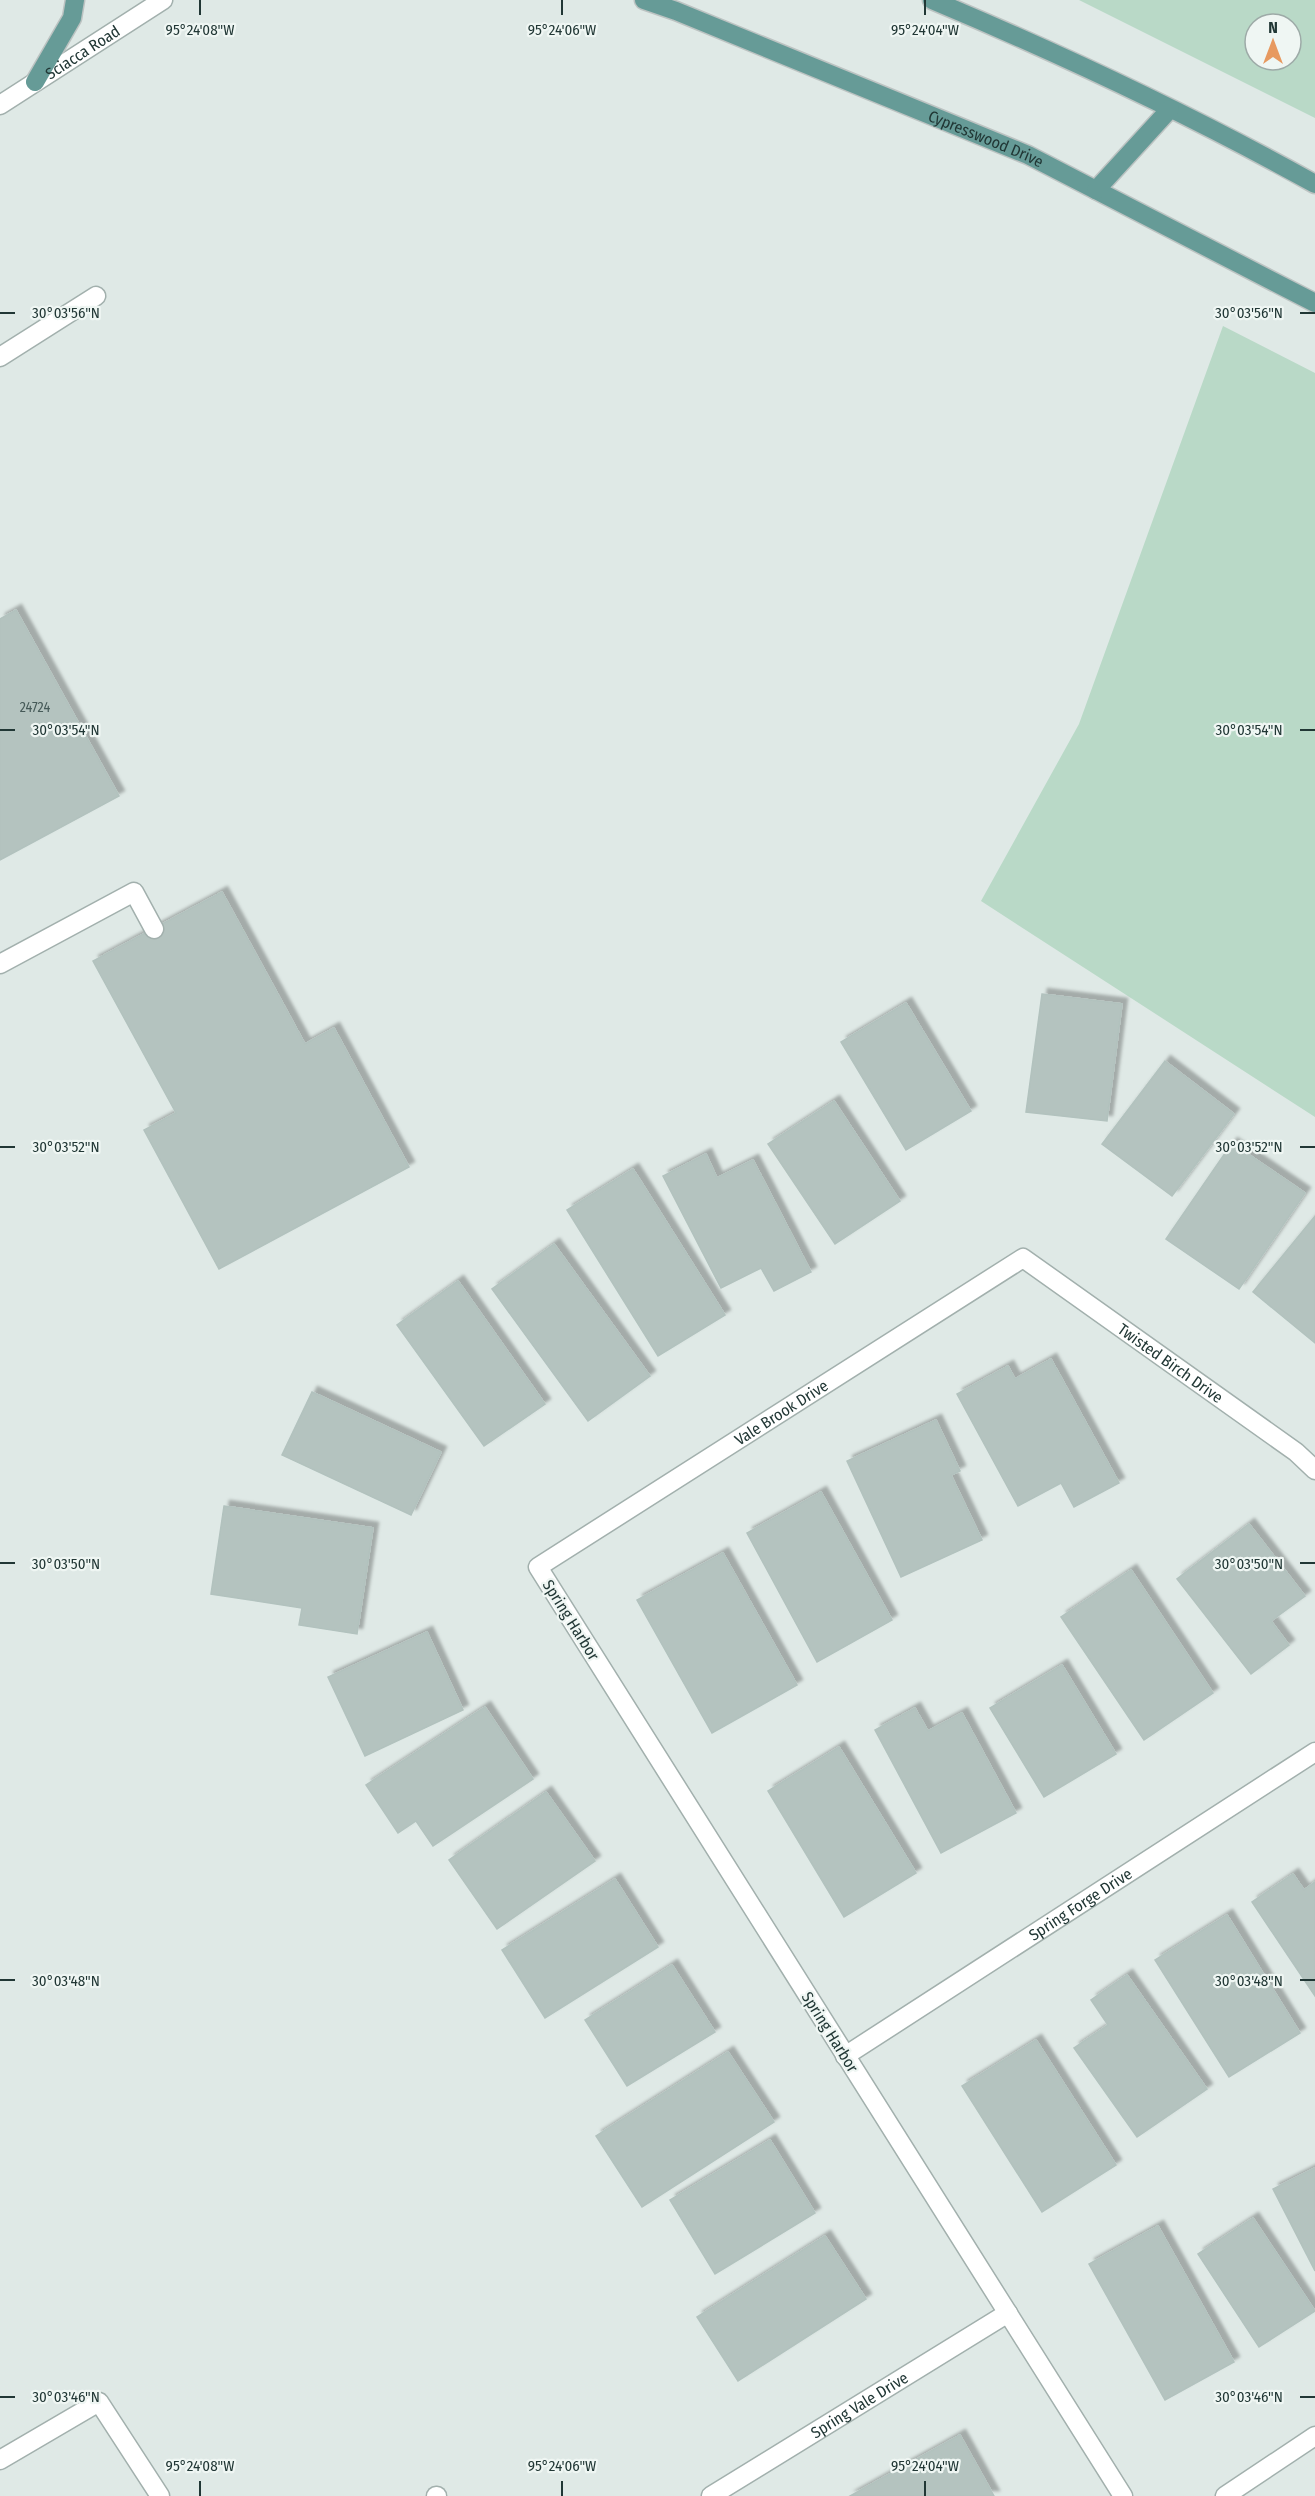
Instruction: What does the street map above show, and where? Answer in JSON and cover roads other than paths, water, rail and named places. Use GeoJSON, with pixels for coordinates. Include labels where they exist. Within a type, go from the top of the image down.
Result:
{"type":"FeatureCollection","features":[{"type":"Feature","properties":{"kind":"main road"},"geometry":{"type":"LineString","coordinates":[[35,82],[72,18],[75,0]]}},
{"type":"Feature","properties":{"kind":"main road","name":"Cypresswood Drive"},"geometry":{"type":"LineString","coordinates":[[644,0],[1028,155],[1315,303]]}},
{"type":"Feature","properties":{"kind":"main road"},"geometry":{"type":"LineString","coordinates":[[932,0],[1040,45],[1253,150],[1315,184]]}},
{"type":"Feature","properties":{"kind":"main road"},"geometry":{"type":"LineString","coordinates":[[1096,190],[1170,109]]}},
{"type":"Feature","properties":{"kind":"street","name":"Sciacca Road"},"geometry":{"type":"LineString","coordinates":[[0,105],[163,0]]}},
{"type":"Feature","properties":{"kind":"street"},"geometry":{"type":"LineString","coordinates":[[0,357],[96,296]]}},
{"type":"Feature","properties":{"kind":"street"},"geometry":{"type":"LineString","coordinates":[[0,964],[134,892],[154,928]]}},
{"type":"Feature","properties":{"kind":"street","name":"Twisted Birch Drive"},"geometry":{"type":"LineString","coordinates":[[1023,1258],[1296,1452],[1315,1470]]}},
{"type":"Feature","properties":{"kind":"street","name":"Vale Brook Drive"},"geometry":{"type":"LineString","coordinates":[[538,1567],[1023,1258]]}},
{"type":"Feature","properties":{"kind":"street","name":"Spring Harbor"},"geometry":{"type":"LineString","coordinates":[[538,1567],[1123,2496]]}},
{"type":"Feature","properties":{"kind":"street","name":"Spring Forge Drive"},"geometry":{"type":"LineString","coordinates":[[845,2056],[1315,1752]]}},
{"type":"Feature","properties":{"kind":"street","name":"Spring Vale Drive"},"geometry":{"type":"LineString","coordinates":[[711,2496],[1008,2313]]}},
{"type":"Feature","properties":{"kind":"street"},"geometry":{"type":"LineString","coordinates":[[0,2460],[99,2402],[160,2496]]}},
{"type":"Feature","properties":{"kind":"street"},"geometry":{"type":"LineString","coordinates":[[1225,2496],[1315,2436]]}}]}
